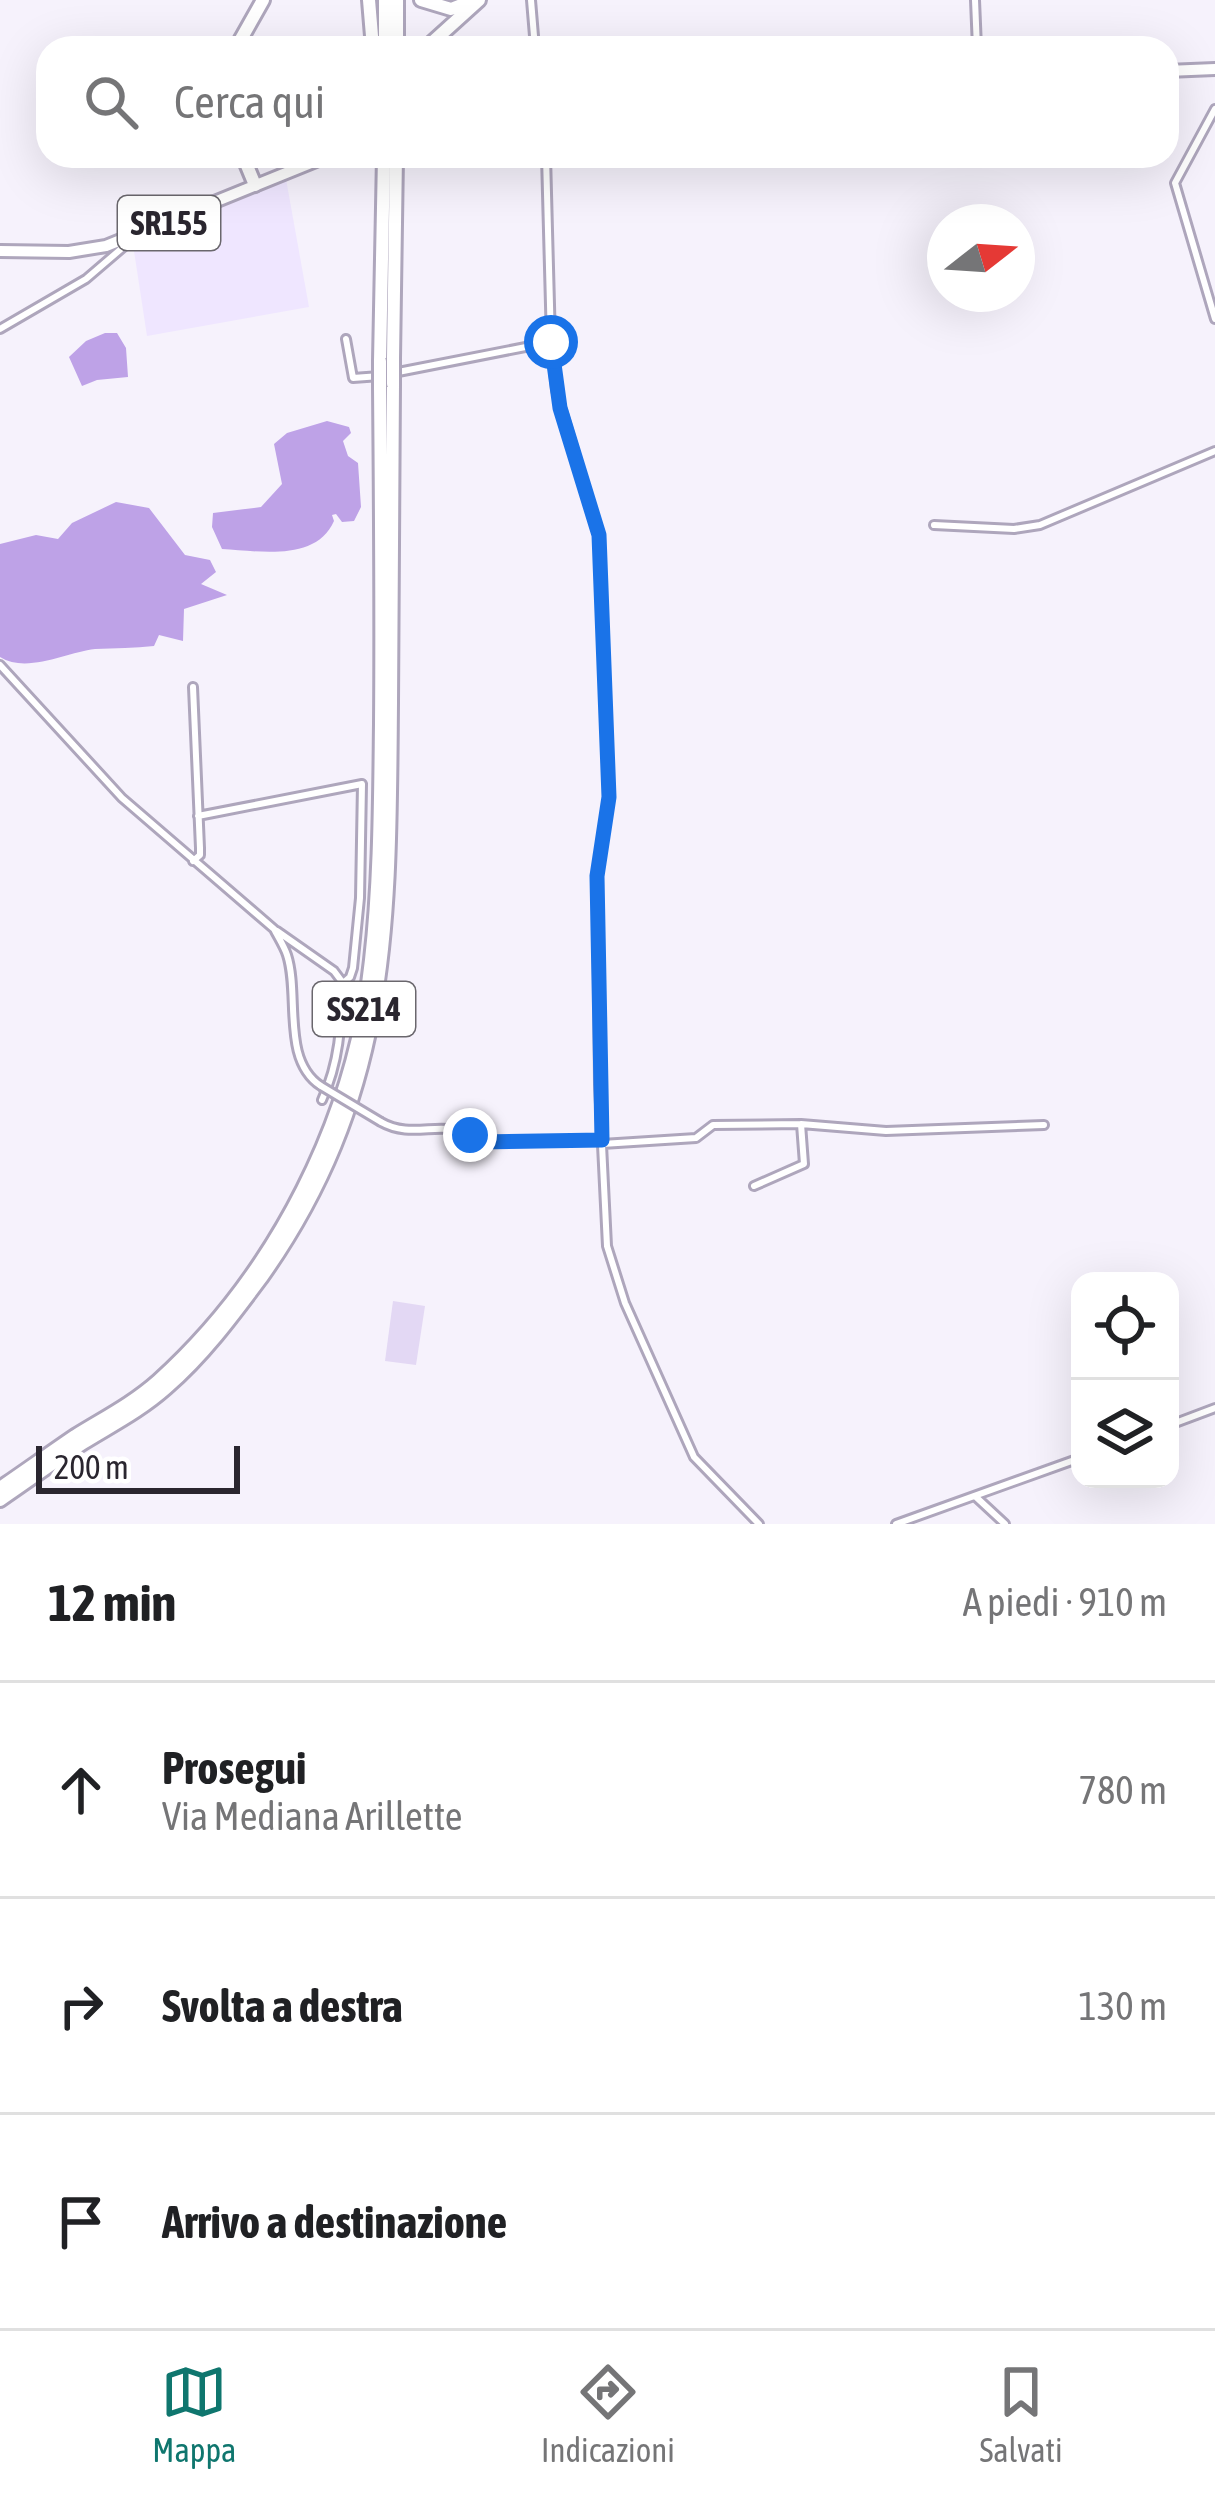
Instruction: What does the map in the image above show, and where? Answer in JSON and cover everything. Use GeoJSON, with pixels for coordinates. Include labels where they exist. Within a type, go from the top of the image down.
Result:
{"type":"FeatureCollection","features":[{"type":"Feature","properties":{"kind":"highway"},"geometry":{"type":"LineString","coordinates":[[243,36],[267,0]]}},
{"type":"Feature","properties":{"kind":"highway"},"geometry":{"type":"LineString","coordinates":[[369,0],[372,36]]}},
{"type":"Feature","properties":{"kind":"highway"},"geometry":{"type":"LineString","coordinates":[[385,0],[385,36]]}},
{"type":"Feature","properties":{"kind":"highway"},"geometry":{"type":"LineString","coordinates":[[397,0],[397,36]]}},
{"type":"Feature","properties":{"kind":"highway"},"geometry":{"type":"LineString","coordinates":[[421,0],[451,9],[476,0]]}},
{"type":"Feature","properties":{"kind":"highway"},"geometry":{"type":"LineString","coordinates":[[438,36],[476,0]]}},
{"type":"Feature","properties":{"kind":"highway"},"geometry":{"type":"LineString","coordinates":[[248,168],[255,185]]}},
{"type":"Feature","properties":{"kind":"highway","name":"SS214"},"geometry":{"type":"LineString","coordinates":[[0,1500],[83,1443],[130,1418],[225,1328],[308,1202],[363,1070],[383,959],[390,830],[390,168]]}},
{"type":"Feature","properties":{"kind":"highway","name":"SS214"},"geometry":{"type":"LineString","coordinates":[[0,1488],[124,1409],[212,1324],[256,1267],[294,1204],[322,1149],[351,1070],[371,961],[380,831],[387,386]]}},
{"type":"Feature","properties":{"kind":"main road"},"geometry":{"type":"LineString","coordinates":[[1179,70],[1215,69]]}},
{"type":"Feature","properties":{"kind":"main road","name":"SR155"},"geometry":{"type":"LineString","coordinates":[[0,251],[69,252],[135,237],[298,168]]}},
{"type":"Feature","properties":{"kind":"street"},"geometry":{"type":"LineString","coordinates":[[531,0],[534,36]]}},
{"type":"Feature","properties":{"kind":"street"},"geometry":{"type":"LineString","coordinates":[[975,0],[976,36]]}},
{"type":"Feature","properties":{"kind":"street"},"geometry":{"type":"LineString","coordinates":[[1215,109],[1175,183],[1215,319]]}},
{"type":"Feature","properties":{"kind":"street"},"geometry":{"type":"LineString","coordinates":[[545,168],[551,342],[560,408],[599,535],[609,797],[597,876],[607,1246],[625,1304],[694,1457],[759,1524]]}},
{"type":"Feature","properties":{"kind":"street"},"geometry":{"type":"LineString","coordinates":[[0,329],[86,279],[135,237]]}},
{"type":"Feature","properties":{"kind":"street"},"geometry":{"type":"LineString","coordinates":[[346,339],[350,373],[359,381],[551,342]]}},
{"type":"Feature","properties":{"kind":"street"},"geometry":{"type":"LineString","coordinates":[[934,525],[1014,529],[1040,525],[1215,452]]}},
{"type":"Feature","properties":{"kind":"street"},"geometry":{"type":"LineString","coordinates":[[0,665],[112,788],[343,983]]}},
{"type":"Feature","properties":{"kind":"street"},"geometry":{"type":"LineString","coordinates":[[193,687],[200,855],[194,861]]}},
{"type":"Feature","properties":{"kind":"street"},"geometry":{"type":"LineString","coordinates":[[198,816],[362,784],[360,898],[352,968],[343,983],[333,1077],[322,1100]]}},
{"type":"Feature","properties":{"kind":"street"},"geometry":{"type":"LineString","coordinates":[[274,928],[288,956],[299,1057],[311,1079],[381,1122],[414,1133],[449,1127],[478,1142],[602,1142],[696,1138],[713,1125],[800,1124],[886,1131],[1044,1125]]}},
{"type":"Feature","properties":{"kind":"street"},"geometry":{"type":"LineString","coordinates":[[754,1186],[804,1164],[800,1124]]}},
{"type":"Feature","properties":{"kind":"street"},"geometry":{"type":"LineString","coordinates":[[1179,1422],[1215,1408]]}},
{"type":"Feature","properties":{"kind":"street"},"geometry":{"type":"LineString","coordinates":[[896,1524],[1071,1461]]}},
{"type":"Feature","properties":{"kind":"street"},"geometry":{"type":"LineString","coordinates":[[976,1496],[1005,1524]]}},
{"type":"Feature","properties":{"kind":"shaded area"},"geometry":{"type":"Polygon","coordinates":[[[286,179],[309,307],[147,336],[134,251],[144,240],[286,179]]]}},
{"type":"Feature","properties":{"kind":"shaded area"},"geometry":{"type":"Polygon","coordinates":[[[117,333],[126,348],[128,377],[82,386],[69,357],[86,341],[117,333]]]}},
{"type":"Feature","properties":{"kind":"shaded area"},"geometry":{"type":"Polygon","coordinates":[[[327,421],[349,427],[351,433],[343,441],[348,456],[358,463],[361,507],[354,521],[342,522],[332,515],[334,521],[326,534],[300,548],[269,552],[222,549],[212,527],[213,513],[261,507],[282,484],[274,444],[287,433],[327,421]]]}},
{"type":"Feature","properties":{"kind":"shaded area"},"geometry":{"type":"Polygon","coordinates":[[[116,502],[149,508],[185,555],[210,560],[216,572],[201,584],[227,595],[184,609],[183,641],[159,635],[154,646],[95,649],[35,663],[0,657],[0,544],[36,535],[58,539],[72,523],[116,502]]]}},
{"type":"Feature","properties":{"kind":"shaded area"},"geometry":{"type":"Polygon","coordinates":[[[393,1301],[425,1306],[416,1365],[385,1361],[393,1301]]]}},
{"type":"Feature","properties":{"kind":"route"},"geometry":{"type":"LineString","coordinates":[[470,1135],[478,1142],[602,1140],[597,876],[609,797],[599,535],[560,408],[551,342]]}}]}
